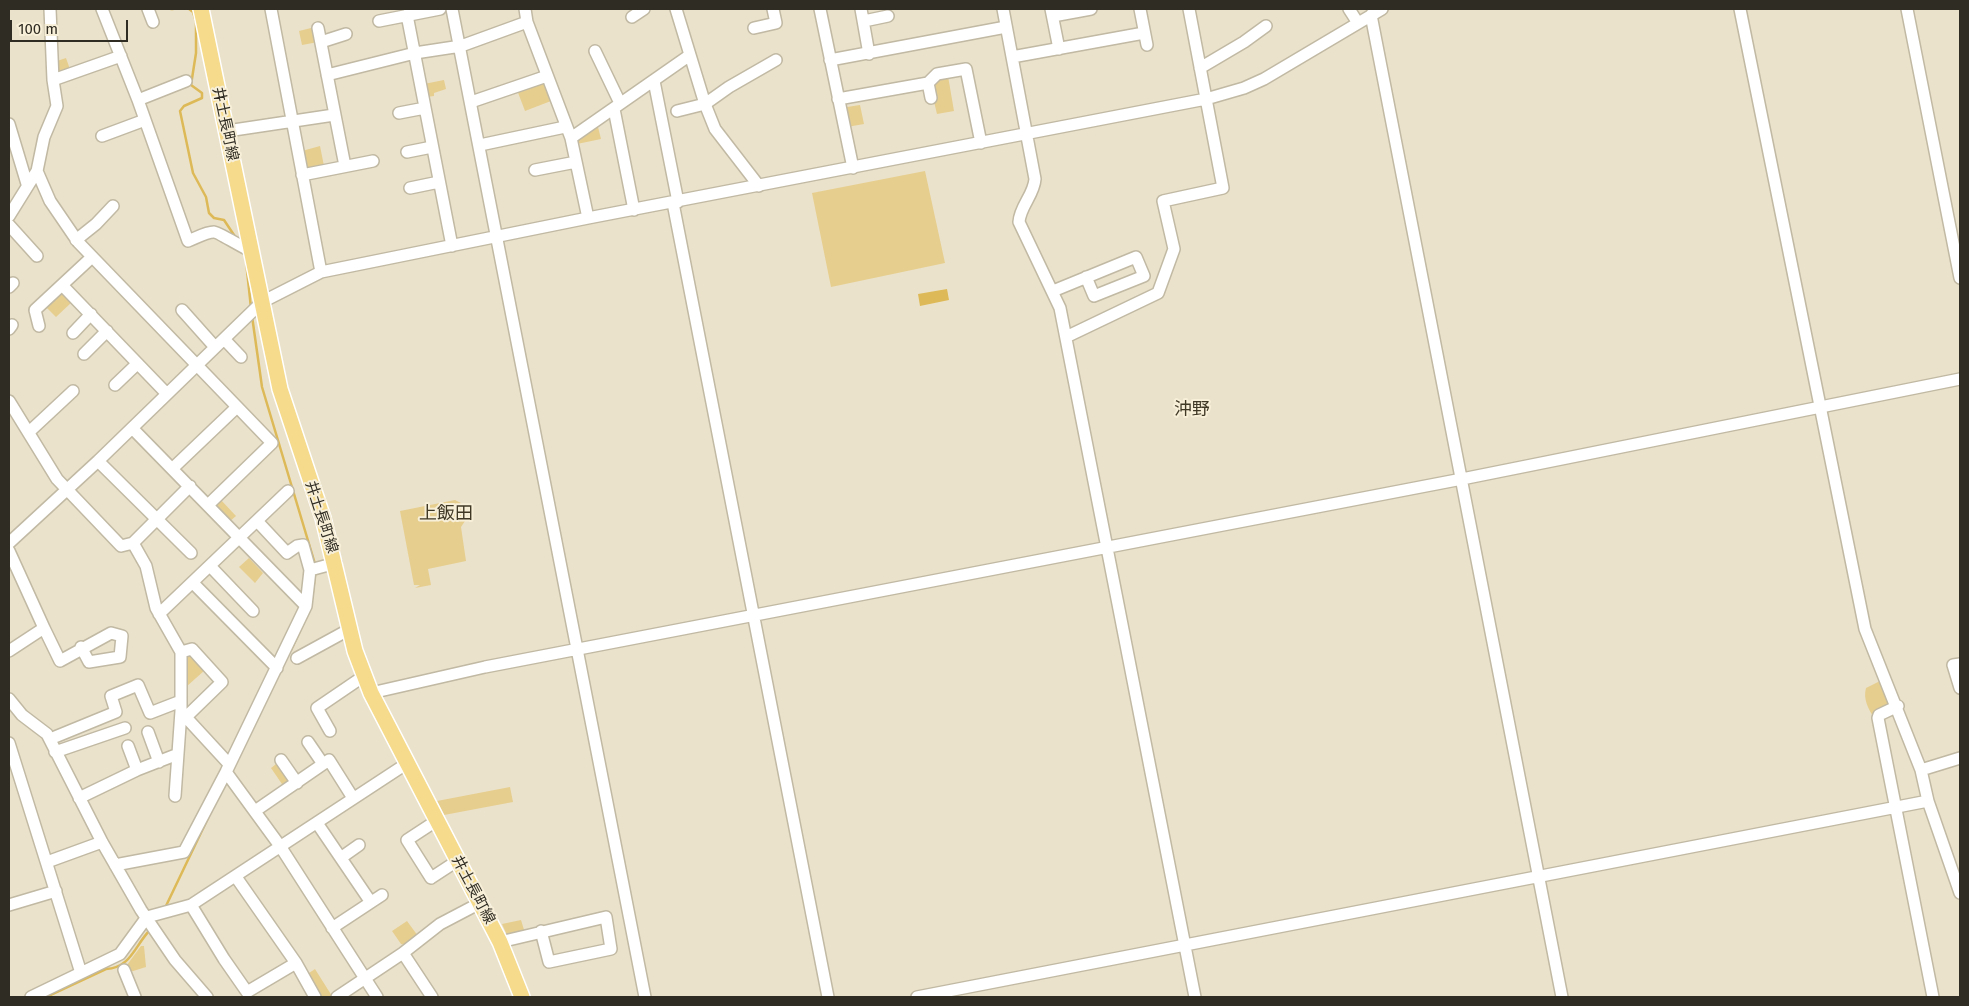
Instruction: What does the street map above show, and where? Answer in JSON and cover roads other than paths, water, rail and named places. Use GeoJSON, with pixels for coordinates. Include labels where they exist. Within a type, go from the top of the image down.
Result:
{"type":"FeatureCollection","features":[{"type":"Feature","properties":{"kind":"main road","name":"井土長町線"},"geometry":{"type":"LineString","coordinates":[[200,9],[227,131],[247,250],[254,310],[323,518],[336,563],[350,629],[364,676],[406,764],[500,942],[522,997]]}},
{"type":"Feature","properties":{"kind":"street"},"geometry":{"type":"LineString","coordinates":[[9,216],[13,205],[37,171],[44,137],[57,106],[53,80],[50,9]]}},
{"type":"Feature","properties":{"kind":"street"},"geometry":{"type":"LineString","coordinates":[[102,9],[138,100],[188,241],[212,232],[218,232],[247,250]]}},
{"type":"Feature","properties":{"kind":"street"},"geometry":{"type":"LineString","coordinates":[[148,9],[153,22]]}},
{"type":"Feature","properties":{"kind":"street"},"geometry":{"type":"LineString","coordinates":[[271,9],[321,272]]}},
{"type":"Feature","properties":{"kind":"street"},"geometry":{"type":"LineString","coordinates":[[380,21],[440,9]]}},
{"type":"Feature","properties":{"kind":"street"},"geometry":{"type":"LineString","coordinates":[[452,9],[461,46],[470,102],[480,145],[645,997]]}},
{"type":"Feature","properties":{"kind":"street"},"geometry":{"type":"LineString","coordinates":[[525,9],[527,22],[570,138],[588,218]]}},
{"type":"Feature","properties":{"kind":"street"},"geometry":{"type":"LineString","coordinates":[[632,17],[644,9]]}},
{"type":"Feature","properties":{"kind":"street"},"geometry":{"type":"LineString","coordinates":[[676,9],[705,104],[715,129],[759,186]]}},
{"type":"Feature","properties":{"kind":"street"},"geometry":{"type":"LineString","coordinates":[[754,28],[776,23],[773,9]]}},
{"type":"Feature","properties":{"kind":"street"},"geometry":{"type":"LineString","coordinates":[[820,9],[853,168]]}},
{"type":"Feature","properties":{"kind":"street"},"geometry":{"type":"LineString","coordinates":[[861,9],[869,54]]}},
{"type":"Feature","properties":{"kind":"street"},"geometry":{"type":"LineString","coordinates":[[1003,9],[1028,134],[1035,186],[1020,213],[1019,222],[1060,308],[1195,997]]}},
{"type":"Feature","properties":{"kind":"street"},"geometry":{"type":"LineString","coordinates":[[1058,49],[1052,13],[1091,9]]}},
{"type":"Feature","properties":{"kind":"street"},"geometry":{"type":"LineString","coordinates":[[1140,9],[1147,45]]}},
{"type":"Feature","properties":{"kind":"street"},"geometry":{"type":"LineString","coordinates":[[1066,337],[1158,293],[1174,249],[1163,201],[1223,188],[1189,9]]}},
{"type":"Feature","properties":{"kind":"street"},"geometry":{"type":"LineString","coordinates":[[1349,9],[1358,23]]}},
{"type":"Feature","properties":{"kind":"street"},"geometry":{"type":"LineString","coordinates":[[9,543],[98,461],[254,310],[321,272],[588,218],[1206,99],[1244,88],[1264,79],[1382,9]]}},
{"type":"Feature","properties":{"kind":"street"},"geometry":{"type":"LineString","coordinates":[[1740,9],[1865,629],[1926,768],[1928,801],[1960,892]]}},
{"type":"Feature","properties":{"kind":"street"},"geometry":{"type":"LineString","coordinates":[[1907,9],[1957,248],[1960,278]]}},
{"type":"Feature","properties":{"kind":"street"},"geometry":{"type":"LineString","coordinates":[[407,15],[452,246]]}},
{"type":"Feature","properties":{"kind":"street"},"geometry":{"type":"LineString","coordinates":[[1371,15],[1562,997]]}},
{"type":"Feature","properties":{"kind":"street"},"geometry":{"type":"LineString","coordinates":[[864,21],[888,16]]}},
{"type":"Feature","properties":{"kind":"street"},"geometry":{"type":"LineString","coordinates":[[327,76],[415,53],[461,46],[527,22]]}},
{"type":"Feature","properties":{"kind":"street"},"geometry":{"type":"LineString","coordinates":[[1200,68],[1266,26]]}},
{"type":"Feature","properties":{"kind":"street"},"geometry":{"type":"LineString","coordinates":[[830,60],[1006,27]]}},
{"type":"Feature","properties":{"kind":"street"},"geometry":{"type":"LineString","coordinates":[[318,28],[345,166]]}},
{"type":"Feature","properties":{"kind":"street"},"geometry":{"type":"LineString","coordinates":[[1012,57],[1144,33]]}},
{"type":"Feature","properties":{"kind":"street"},"geometry":{"type":"LineString","coordinates":[[321,42],[346,34]]}},
{"type":"Feature","properties":{"kind":"street"},"geometry":{"type":"LineString","coordinates":[[595,51],[617,106],[634,210]]}},
{"type":"Feature","properties":{"kind":"street"},"geometry":{"type":"LineString","coordinates":[[570,138],[690,55]]}},
{"type":"Feature","properties":{"kind":"street"},"geometry":{"type":"LineString","coordinates":[[53,80],[121,56]]}},
{"type":"Feature","properties":{"kind":"street"},"geometry":{"type":"LineString","coordinates":[[677,111],[705,104],[729,87],[776,60]]}},
{"type":"Feature","properties":{"kind":"street"},"geometry":{"type":"LineString","coordinates":[[838,99],[928,83],[937,74],[966,69],[981,143]]}},
{"type":"Feature","properties":{"kind":"street"},"geometry":{"type":"LineString","coordinates":[[470,102],[547,76]]}},
{"type":"Feature","properties":{"kind":"street"},"geometry":{"type":"LineString","coordinates":[[138,100],[186,81]]}},
{"type":"Feature","properties":{"kind":"street"},"geometry":{"type":"LineString","coordinates":[[654,81],[828,997]]}},
{"type":"Feature","properties":{"kind":"street"},"geometry":{"type":"LineString","coordinates":[[928,83],[931,98]]}},
{"type":"Feature","properties":{"kind":"street"},"geometry":{"type":"LineString","coordinates":[[399,113],[425,108]]}},
{"type":"Feature","properties":{"kind":"street"},"geometry":{"type":"LineString","coordinates":[[227,131],[292,123],[334,115]]}},
{"type":"Feature","properties":{"kind":"street"},"geometry":{"type":"LineString","coordinates":[[102,136],[145,120]]}},
{"type":"Feature","properties":{"kind":"street"},"geometry":{"type":"LineString","coordinates":[[9,124],[27,184]]}},
{"type":"Feature","properties":{"kind":"street"},"geometry":{"type":"LineString","coordinates":[[480,145],[565,127]]}},
{"type":"Feature","properties":{"kind":"street"},"geometry":{"type":"LineString","coordinates":[[407,152],[432,147]]}},
{"type":"Feature","properties":{"kind":"street"},"geometry":{"type":"LineString","coordinates":[[302,175],[373,161]]}},
{"type":"Feature","properties":{"kind":"street"},"geometry":{"type":"LineString","coordinates":[[535,170],[576,162]]}},
{"type":"Feature","properties":{"kind":"street"},"geometry":{"type":"LineString","coordinates":[[37,171],[50,201],[76,240],[272,443],[208,505]]}},
{"type":"Feature","properties":{"kind":"street"},"geometry":{"type":"LineString","coordinates":[[410,188],[439,182]]}},
{"type":"Feature","properties":{"kind":"street"},"geometry":{"type":"LineString","coordinates":[[76,240],[96,224],[113,206]]}},
{"type":"Feature","properties":{"kind":"street"},"geometry":{"type":"LineString","coordinates":[[9,225],[37,256]]}},
{"type":"Feature","properties":{"kind":"street"},"geometry":{"type":"LineString","coordinates":[[39,326],[35,310],[92,257]]}},
{"type":"Feature","properties":{"kind":"street"},"geometry":{"type":"LineString","coordinates":[[1053,291],[1086,277],[1136,257],[1144,276],[1094,296],[1086,277]]}},
{"type":"Feature","properties":{"kind":"street"},"geometry":{"type":"LineString","coordinates":[[62,285],[167,394]]}},
{"type":"Feature","properties":{"kind":"street"},"geometry":{"type":"LineString","coordinates":[[182,310],[215,347]]}},
{"type":"Feature","properties":{"kind":"street"},"geometry":{"type":"LineString","coordinates":[[72,333],[91,314]]}},
{"type":"Feature","properties":{"kind":"street"},"geometry":{"type":"LineString","coordinates":[[84,354],[107,331]]}},
{"type":"Feature","properties":{"kind":"street"},"geometry":{"type":"LineString","coordinates":[[224,339],[241,357]]}},
{"type":"Feature","properties":{"kind":"street"},"geometry":{"type":"LineString","coordinates":[[115,385],[137,364]]}},
{"type":"Feature","properties":{"kind":"street"},"geometry":{"type":"LineString","coordinates":[[371,693],[476,669],[1462,479],[1821,405],[1960,379]]}},
{"type":"Feature","properties":{"kind":"street"},"geometry":{"type":"LineString","coordinates":[[29,432],[73,391]]}},
{"type":"Feature","properties":{"kind":"street"},"geometry":{"type":"LineString","coordinates":[[9,401],[57,479],[121,546],[133,543],[190,486]]}},
{"type":"Feature","properties":{"kind":"street"},"geometry":{"type":"LineString","coordinates":[[173,468],[237,407]]}},
{"type":"Feature","properties":{"kind":"street"},"geometry":{"type":"LineString","coordinates":[[132,428],[306,606]]}},
{"type":"Feature","properties":{"kind":"street"},"geometry":{"type":"LineString","coordinates":[[98,461],[191,553]]}},
{"type":"Feature","properties":{"kind":"street"},"geometry":{"type":"LineString","coordinates":[[159,614],[288,491]]}},
{"type":"Feature","properties":{"kind":"street"},"geometry":{"type":"LineString","coordinates":[[115,865],[184,852],[229,772],[306,606],[314,569],[303,545],[296,546],[287,553],[257,521]]}},
{"type":"Feature","properties":{"kind":"street"},"geometry":{"type":"LineString","coordinates":[[133,543],[146,566],[156,608],[181,652],[183,710],[175,796]]}},
{"type":"Feature","properties":{"kind":"street"},"geometry":{"type":"LineString","coordinates":[[9,551],[60,661],[81,647]]}},
{"type":"Feature","properties":{"kind":"street"},"geometry":{"type":"LineString","coordinates":[[314,569],[336,563]]}},
{"type":"Feature","properties":{"kind":"street"},"geometry":{"type":"LineString","coordinates":[[210,566],[253,611]]}},
{"type":"Feature","properties":{"kind":"street"},"geometry":{"type":"LineString","coordinates":[[193,582],[277,668]]}},
{"type":"Feature","properties":{"kind":"street"},"geometry":{"type":"LineString","coordinates":[[9,651],[44,628]]}},
{"type":"Feature","properties":{"kind":"street"},"geometry":{"type":"LineString","coordinates":[[297,658],[350,629]]}},
{"type":"Feature","properties":{"kind":"street"},"geometry":{"type":"LineString","coordinates":[[50,739],[116,712],[111,696],[138,685],[150,713],[183,710],[222,682],[192,649],[181,652]]}},
{"type":"Feature","properties":{"kind":"street"},"geometry":{"type":"LineString","coordinates":[[1960,664],[1953,665],[1960,688]]}},
{"type":"Feature","properties":{"kind":"street"},"geometry":{"type":"LineString","coordinates":[[330,731],[317,708],[364,676]]}},
{"type":"Feature","properties":{"kind":"street"},"geometry":{"type":"LineString","coordinates":[[9,701],[22,715],[47,734],[115,865],[175,960],[207,997]]}},
{"type":"Feature","properties":{"kind":"street"},"geometry":{"type":"LineString","coordinates":[[1898,706],[1879,715],[1878,718],[1933,997]]}},
{"type":"Feature","properties":{"kind":"street"},"geometry":{"type":"LineString","coordinates":[[183,710],[280,846],[378,997]]}},
{"type":"Feature","properties":{"kind":"street"},"geometry":{"type":"LineString","coordinates":[[55,752],[125,728]]}},
{"type":"Feature","properties":{"kind":"street"},"geometry":{"type":"LineString","coordinates":[[148,732],[159,762]]}},
{"type":"Feature","properties":{"kind":"street"},"geometry":{"type":"LineString","coordinates":[[308,742],[323,764]]}},
{"type":"Feature","properties":{"kind":"street"},"geometry":{"type":"LineString","coordinates":[[9,743],[81,973]]}},
{"type":"Feature","properties":{"kind":"street"},"geometry":{"type":"LineString","coordinates":[[128,746],[138,770]]}},
{"type":"Feature","properties":{"kind":"street"},"geometry":{"type":"LineString","coordinates":[[79,798],[138,770],[178,754]]}},
{"type":"Feature","properties":{"kind":"street"},"geometry":{"type":"LineString","coordinates":[[1926,768],[1960,758]]}},
{"type":"Feature","properties":{"kind":"street"},"geometry":{"type":"LineString","coordinates":[[281,760],[297,783]]}},
{"type":"Feature","properties":{"kind":"street"},"geometry":{"type":"LineString","coordinates":[[255,810],[329,760],[353,798]]}},
{"type":"Feature","properties":{"kind":"street"},"geometry":{"type":"LineString","coordinates":[[31,997],[120,954],[147,917],[191,905],[406,764]]}},
{"type":"Feature","properties":{"kind":"street"},"geometry":{"type":"LineString","coordinates":[[917,997],[1186,947],[1928,801]]}},
{"type":"Feature","properties":{"kind":"street"},"geometry":{"type":"LineString","coordinates":[[436,821],[407,840],[431,878],[457,861]]}},
{"type":"Feature","properties":{"kind":"street"},"geometry":{"type":"LineString","coordinates":[[317,823],[342,857],[370,901]]}},
{"type":"Feature","properties":{"kind":"street"},"geometry":{"type":"LineString","coordinates":[[47,862],[102,842]]}},
{"type":"Feature","properties":{"kind":"street"},"geometry":{"type":"LineString","coordinates":[[342,857],[359,845]]}},
{"type":"Feature","properties":{"kind":"street"},"geometry":{"type":"LineString","coordinates":[[236,877],[296,963],[315,997]]}},
{"type":"Feature","properties":{"kind":"street"},"geometry":{"type":"LineString","coordinates":[[9,905],[56,891]]}},
{"type":"Feature","properties":{"kind":"street"},"geometry":{"type":"LineString","coordinates":[[332,928],[370,901],[382,895]]}},
{"type":"Feature","properties":{"kind":"street"},"geometry":{"type":"LineString","coordinates":[[337,997],[403,953],[440,924],[480,903]]}},
{"type":"Feature","properties":{"kind":"street"},"geometry":{"type":"LineString","coordinates":[[191,905],[247,992],[296,963]]}},
{"type":"Feature","properties":{"kind":"street"},"geometry":{"type":"LineString","coordinates":[[500,942],[541,931],[606,917],[611,949],[549,962],[541,931]]}},
{"type":"Feature","properties":{"kind":"street"},"geometry":{"type":"LineString","coordinates":[[403,953],[432,997]]}},
{"type":"Feature","properties":{"kind":"street"},"geometry":{"type":"LineString","coordinates":[[124,970],[135,997]]}},
{"type":"Feature","properties":{"kind":"waterway"},"geometry":{"type":"LineString","coordinates":[[189,9],[193,12],[196,22],[196,53],[191,85],[202,93],[202,98],[184,106],[180,111],[193,173],[206,197],[209,213],[214,218],[224,220],[236,238]]}},
{"type":"Feature","properties":{"kind":"waterway"},"geometry":{"type":"LineString","coordinates":[[246,261],[251,308]]}},
{"type":"Feature","properties":{"kind":"waterway"},"geometry":{"type":"LineString","coordinates":[[252,316],[262,387],[315,564]]}},
{"type":"Feature","properties":{"kind":"waterway"},"geometry":{"type":"LineString","coordinates":[[312,599],[315,575]]}},
{"type":"Feature","properties":{"kind":"waterway"},"geometry":{"type":"LineString","coordinates":[[291,650],[311,607]]}},
{"type":"Feature","properties":{"kind":"waterway"},"geometry":{"type":"LineString","coordinates":[[165,908],[208,818]]}},
{"type":"Feature","properties":{"kind":"waterway"},"geometry":{"type":"LineString","coordinates":[[46,997],[106,969],[121,965],[132,955],[150,930]]}},
{"type":"Feature","properties":{"kind":"district","name":"沖野"},"geometry":{"type":"Point","coordinates":[1192,410]}},
{"type":"Feature","properties":{"kind":"district","name":"上飯田"},"geometry":{"type":"Point","coordinates":[446,514]}}]}
